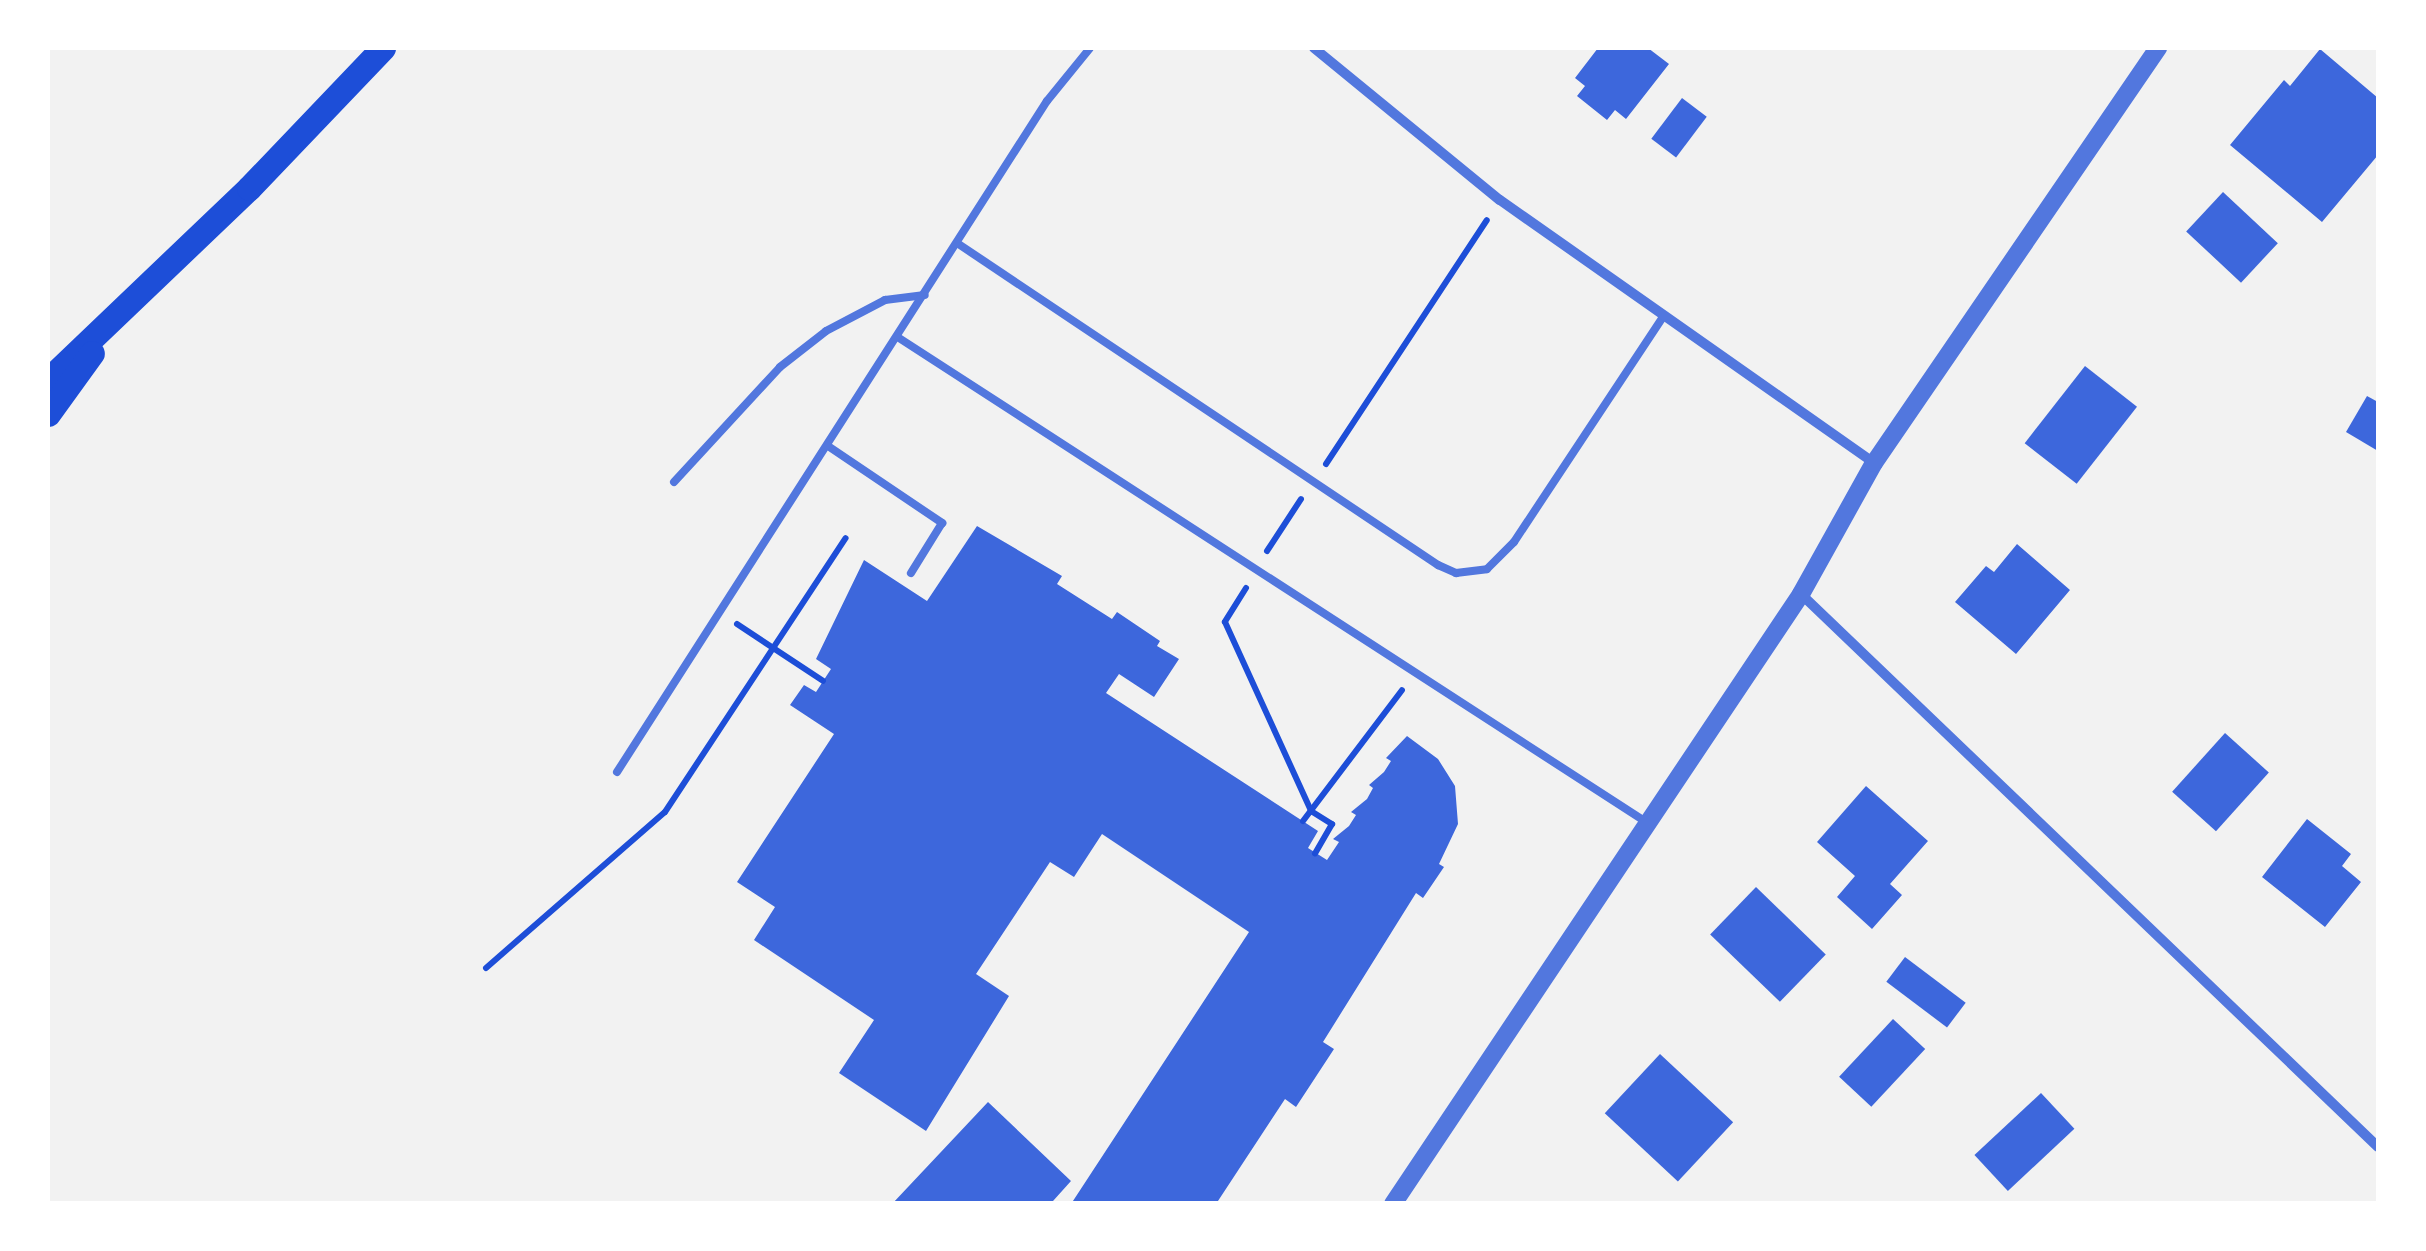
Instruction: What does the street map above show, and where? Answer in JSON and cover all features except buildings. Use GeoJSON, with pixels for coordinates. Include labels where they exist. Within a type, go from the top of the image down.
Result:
{"type":"FeatureCollection","features":[{"type":"Feature","properties":{"kind":"main road"},"geometry":{"type":"LineString","coordinates":[[48,380],[249,188],[382,48]]}},
{"type":"Feature","properties":{"kind":"main road"},"geometry":{"type":"LineString","coordinates":[[48,414],[126,306]]}},
{"type":"Feature","properties":{"kind":"street"},"geometry":{"type":"LineString","coordinates":[[1314,48],[1455,166],[1662,318],[1874,463]]}},
{"type":"Feature","properties":{"kind":"street"},"geometry":{"type":"LineString","coordinates":[[1392,1204],[1802,594],[1874,463],[2158,48]]}},
{"type":"Feature","properties":{"kind":"street"},"geometry":{"type":"LineString","coordinates":[[1802,594],[2378,1147]]}},
{"type":"Feature","properties":{"kind":"lane"},"geometry":{"type":"LineString","coordinates":[[618,772],[1047,102],[1090,48]]}},
{"type":"Feature","properties":{"kind":"lane"},"geometry":{"type":"LineString","coordinates":[[957,243],[1438,565],[1456,573],[1487,569],[1514,542],[1662,318]]}},
{"type":"Feature","properties":{"kind":"lane"},"geometry":{"type":"LineString","coordinates":[[674,482],[780,367],[826,330],[884,300],[925,295]]}},
{"type":"Feature","properties":{"kind":"lane"},"geometry":{"type":"LineString","coordinates":[[899,338],[1646,822]]}},
{"type":"Feature","properties":{"kind":"lane"},"geometry":{"type":"LineString","coordinates":[[828,446],[942,523],[911,572]]}},
{"type":"Feature","properties":{"kind":"path"},"geometry":{"type":"LineString","coordinates":[[486,968],[665,812],[846,538]]}},
{"type":"Feature","properties":{"kind":"path"},"geometry":{"type":"LineString","coordinates":[[720,614],[824,681]]}},
{"type":"Feature","properties":{"kind":"path"},"geometry":{"type":"LineString","coordinates":[[1304,821],[1415,672]]}}]}
